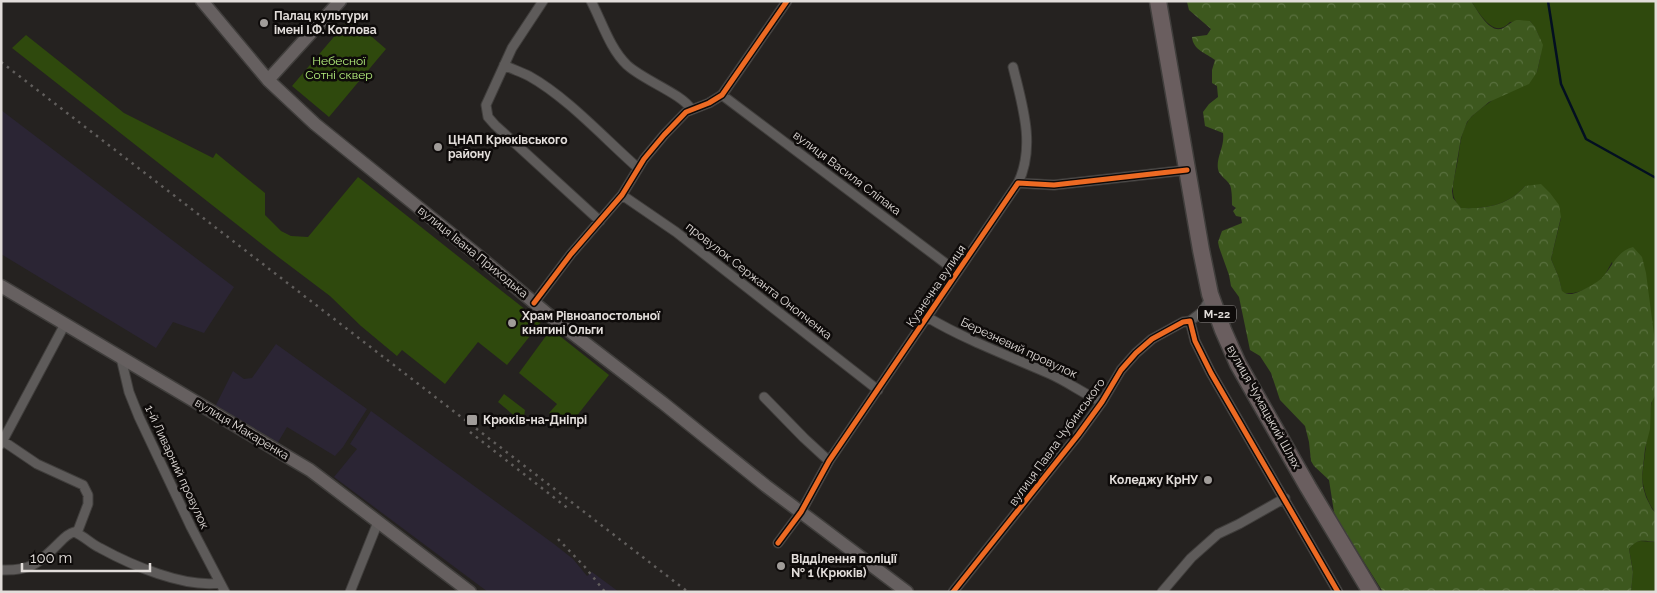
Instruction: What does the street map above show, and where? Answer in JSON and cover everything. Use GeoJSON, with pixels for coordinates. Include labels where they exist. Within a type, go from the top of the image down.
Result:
{"type":"FeatureCollection","features":[{"type":"Feature","properties":{"kind":"highway","name":"вулиця Чумацький Шлях"},"geometry":{"type":"LineString","coordinates":[[1158,1],[1200,250],[1211,297],[1238,364],[1308,487],[1371,592]]}},
{"type":"Feature","properties":{"kind":"main road","name":"вулиця Івана Приходька"},"geometry":{"type":"LineString","coordinates":[[202,1],[268,80],[315,124],[534,303],[801,512],[907,592]]}},
{"type":"Feature","properties":{"kind":"main road"},"geometry":{"type":"LineString","coordinates":[[268,80],[340,1]]}},
{"type":"Feature","properties":{"kind":"main road","name":"вулиця Макаренка"},"geometry":{"type":"LineString","coordinates":[[3,292],[65,324],[310,470],[470,592]]}},
{"type":"Feature","properties":{"kind":"street"},"geometry":{"type":"LineString","coordinates":[[543,1],[520,34],[486,105],[486,110],[491,120],[600,221]]}},
{"type":"Feature","properties":{"kind":"street"},"geometry":{"type":"LineString","coordinates":[[591,1],[615,50],[622,60],[635,72],[682,100],[691,109]]}},
{"type":"Feature","properties":{"kind":"street"},"geometry":{"type":"LineString","coordinates":[[534,303],[551,279],[622,195],[638,168],[664,135],[683,114],[722,95],[787,1]]}},
{"type":"Feature","properties":{"kind":"street"},"geometry":{"type":"LineString","coordinates":[[504,65],[529,76],[544,86],[638,168]]}},
{"type":"Feature","properties":{"kind":"street","name":"Кузнечна вулиця"},"geometry":{"type":"LineString","coordinates":[[778,542],[801,512],[829,461],[1023,173],[1026,161],[1026,135],[1024,114],[1013,67]]}},
{"type":"Feature","properties":{"kind":"street","name":"вулиця Василя Сліпака"},"geometry":{"type":"LineString","coordinates":[[722,95],[957,272]]}},
{"type":"Feature","properties":{"kind":"street"},"geometry":{"type":"LineString","coordinates":[[1018,183],[1054,185],[1187,170]]}},
{"type":"Feature","properties":{"kind":"street","name":"провулок Сержанта Онопченка"},"geometry":{"type":"LineString","coordinates":[[622,195],[676,232],[878,390]]}},
{"type":"Feature","properties":{"kind":"street"},"geometry":{"type":"LineString","coordinates":[[1211,297],[1202,312],[1190,321],[1195,341],[1211,373],[1338,592]]}},
{"type":"Feature","properties":{"kind":"street","name":"Березневий провулок"},"geometry":{"type":"LineString","coordinates":[[927,317],[966,338],[1052,375],[1102,402]]}},
{"type":"Feature","properties":{"kind":"street","name":"вулиця Павла Чубинського"},"geometry":{"type":"LineString","coordinates":[[953,592],[1020,509],[1102,402],[1121,370],[1152,339],[1183,322],[1190,321]]}},
{"type":"Feature","properties":{"kind":"street"},"geometry":{"type":"LineString","coordinates":[[65,324],[2,442],[37,464],[82,485],[88,495],[88,504],[77,533]]}},
{"type":"Feature","properties":{"kind":"street","name":"1-й Ливарний провулок"},"geometry":{"type":"LineString","coordinates":[[121,358],[133,402],[191,527],[225,592]]}},
{"type":"Feature","properties":{"kind":"street"},"geometry":{"type":"LineString","coordinates":[[764,397],[829,461]]}},
{"type":"Feature","properties":{"kind":"street"},"geometry":{"type":"LineString","coordinates":[[1162,592],[1185,564],[1218,534],[1284,498]]}},
{"type":"Feature","properties":{"kind":"street"},"geometry":{"type":"LineString","coordinates":[[350,592],[378,522]]}},
{"type":"Feature","properties":{"kind":"street"},"geometry":{"type":"LineString","coordinates":[[1,570],[30,567],[43,558],[66,536],[74,532],[109,553],[152,572],[198,583],[220,583]]}},
{"type":"Feature","properties":{"kind":"shaded area"},"geometry":{"type":"Polygon","coordinates":[[[1,110],[234,287],[204,333],[173,322],[156,348],[1,254],[1,110]]]}},
{"type":"Feature","properties":{"kind":"shaded area"},"geometry":{"type":"Polygon","coordinates":[[[276,344],[367,409],[343,447],[335,456],[287,427],[277,444],[215,407],[233,371],[244,379],[252,378],[276,344]]]}},
{"type":"Feature","properties":{"kind":"shaded area"},"geometry":{"type":"Polygon","coordinates":[[[371,411],[554,544],[573,559],[587,576],[592,572],[619,592],[488,592],[334,477],[357,449],[350,444],[371,411]]]}},
{"type":"Feature","properties":{"kind":"green space"},"geometry":{"type":"Polygon","coordinates":[[[1471,1],[1656,1],[1656,513],[1646,496],[1642,477],[1652,398],[1612,262],[1602,279],[1594,285],[1577,292],[1562,292],[1559,278],[1551,259],[1561,218],[1525,186],[1504,202],[1479,208],[1461,208],[1453,195],[1461,138],[1468,121],[1489,102],[1537,72],[1541,52],[1538,34],[1530,21],[1510,22],[1504,27],[1493,27],[1483,18],[1471,1]]]}},
{"type":"Feature","properties":{"kind":"green space"},"geometry":{"type":"Polygon","coordinates":[[[1471,1],[1485,22],[1495,29],[1500,29],[1518,20],[1530,21],[1535,27],[1543,45],[1537,72],[1529,84],[1489,102],[1467,122],[1461,138],[1452,191],[1453,198],[1461,208],[1487,207],[1504,202],[1525,186],[1541,184],[1559,205],[1561,217],[1551,259],[1562,291],[1567,294],[1577,293],[1602,278],[1627,249],[1633,247],[1642,257],[1646,273],[1656,350],[1656,394],[1651,403],[1650,429],[1645,449],[1642,477],[1646,497],[1656,513],[1656,542],[1638,542],[1629,549],[1633,572],[1631,592],[1383,592],[1338,521],[1334,512],[1329,480],[1311,461],[1305,426],[1280,400],[1271,373],[1260,356],[1250,350],[1239,297],[1231,286],[1218,242],[1222,231],[1242,223],[1241,217],[1236,216],[1233,211],[1236,208],[1232,205],[1230,185],[1218,169],[1223,133],[1205,126],[1203,112],[1218,97],[1217,86],[1212,83],[1212,70],[1215,60],[1197,48],[1192,37],[1207,35],[1211,29],[1189,10],[1187,2],[1471,1]]]}},
{"type":"Feature","properties":{"kind":"green space","name":"Небесної Сотні сквер"},"geometry":{"type":"Polygon","coordinates":[[[350,18],[386,49],[329,117],[292,86],[350,18]]]}},
{"type":"Feature","properties":{"kind":"green space"},"geometry":{"type":"Polygon","coordinates":[[[26,35],[124,113],[213,158],[216,153],[265,193],[265,215],[281,231],[291,236],[308,237],[358,177],[541,322],[507,365],[478,342],[445,384],[402,350],[397,356],[361,326],[330,296],[12,48],[26,35]]]}},
{"type":"Feature","properties":{"kind":"green space"},"geometry":{"type":"Polygon","coordinates":[[[551,329],[609,375],[568,427],[549,413],[557,404],[519,373],[551,329]]]}},
{"type":"Feature","properties":{"kind":"green space"},"geometry":{"type":"Polygon","coordinates":[[[504,394],[525,410],[523,423],[498,402],[504,394]]]}},
{"type":"Feature","properties":{"kind":"green space"},"geometry":{"type":"Polygon","coordinates":[[[1635,542],[1656,542],[1656,592],[1631,592],[1633,571],[1629,549],[1635,542]]]}},
{"type":"Feature","properties":{"kind":"waterway"},"geometry":{"type":"LineString","coordinates":[[1548,1],[1561,84],[1586,139],[1656,178]]}},
{"type":"Feature","properties":{"kind":"railway"},"geometry":{"type":"LineString","coordinates":[[1,62],[688,592]]}},
{"type":"Feature","properties":{"kind":"railway"},"geometry":{"type":"LineString","coordinates":[[470,432],[570,510]]}},
{"type":"Feature","properties":{"kind":"railway"},"geometry":{"type":"LineString","coordinates":[[558,539],[585,567],[605,592]]}},
{"type":"Feature","properties":{"kind":"cycle path"},"geometry":{"type":"LineString","coordinates":[[534,303],[571,254],[622,195],[644,159],[664,135],[686,112],[709,103],[722,95],[787,1]]}},
{"type":"Feature","properties":{"kind":"cycle path"},"geometry":{"type":"LineString","coordinates":[[778,543],[801,512],[829,461],[1018,183],[1054,185],[1187,170]]}},
{"type":"Feature","properties":{"kind":"cycle path"},"geometry":{"type":"LineString","coordinates":[[953,592],[1078,435],[1102,402],[1121,370],[1152,339],[1183,322],[1190,321],[1195,341],[1211,373],[1338,592]]}},
{"type":"Feature","properties":{"kind":"place","name":"Палац культури імені І.Ф. Котлова"},"geometry":{"type":"Point","coordinates":[264,23]}},
{"type":"Feature","properties":{"kind":"place","name":"ЦНАП Крюківського району"},"geometry":{"type":"Point","coordinates":[438,147]}},
{"type":"Feature","properties":{"kind":"place","name":"Храм Рівноапостольної княгині Ольги"},"geometry":{"type":"Point","coordinates":[512,323]}},
{"type":"Feature","properties":{"kind":"place","name":"Крюків-на-Дніпрі"},"geometry":{"type":"Point","coordinates":[472,420]}},
{"type":"Feature","properties":{"kind":"place","name":"Коледжу КрНУ"},"geometry":{"type":"Point","coordinates":[1208,480]}},
{"type":"Feature","properties":{"kind":"place","name":"Відділення поліції № 1 (Крюків)"},"geometry":{"type":"Point","coordinates":[781,566]}}]}
